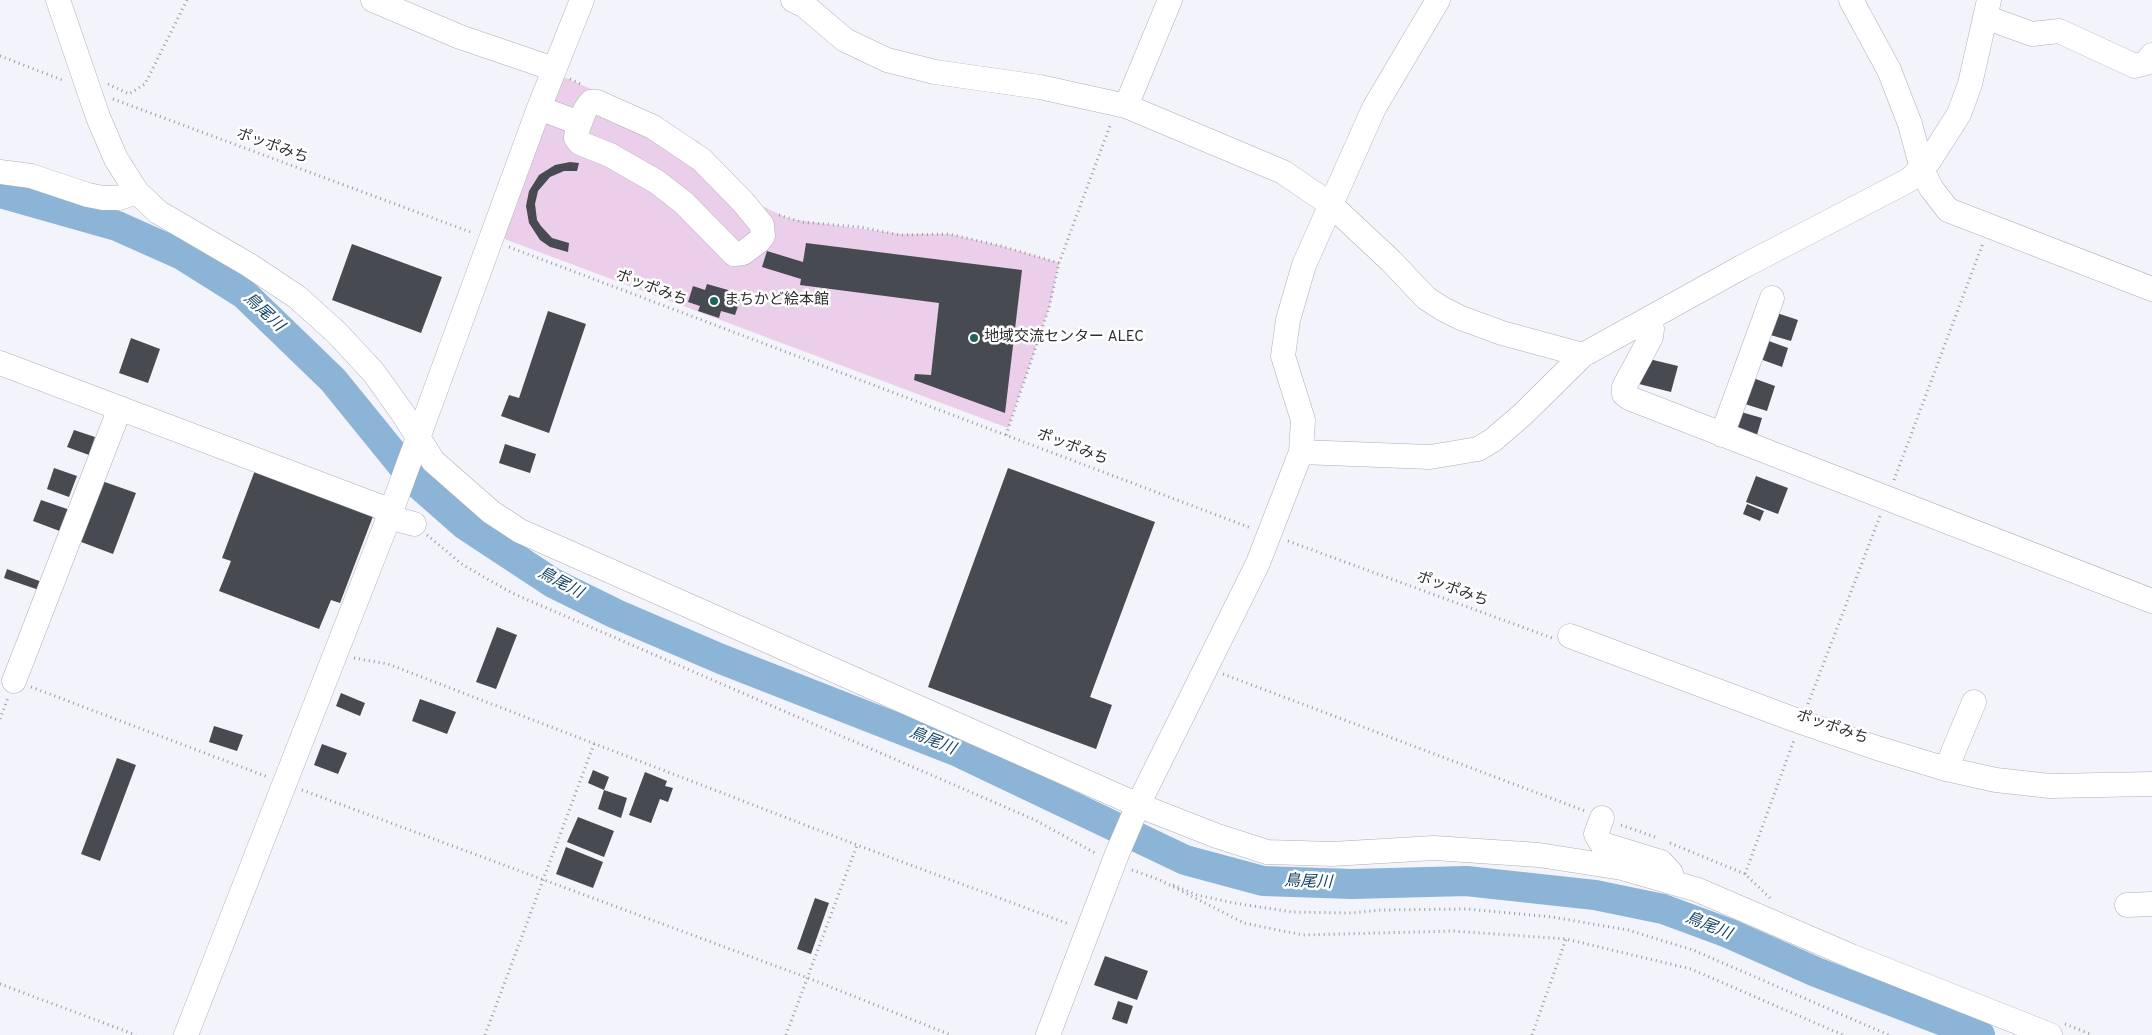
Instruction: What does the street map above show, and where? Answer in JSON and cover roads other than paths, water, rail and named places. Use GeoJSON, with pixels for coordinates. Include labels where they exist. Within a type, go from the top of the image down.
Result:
{"type":"FeatureCollection","features":[{"type":"Feature","properties":{"kind":"street"},"geometry":{"type":"LineString","coordinates":[[58,0],[86,84],[116,159],[137,192],[158,212],[249,265],[298,297],[337,333],[374,373],[404,415],[414,447],[491,512],[520,531],[889,693],[1136,809],[1267,852],[1332,854],[1434,848],[1539,855],[1622,868],[1673,882],[2050,1035]]}},
{"type":"Feature","properties":{"kind":"street"},"geometry":{"type":"LineString","coordinates":[[373,0],[460,37],[553,70]]}},
{"type":"Feature","properties":{"kind":"street"},"geometry":{"type":"LineString","coordinates":[[186,1035],[284,783],[338,651],[553,70],[582,0]]}},
{"type":"Feature","properties":{"kind":"street"},"geometry":{"type":"LineString","coordinates":[[1122,105],[1170,0]]}},
{"type":"Feature","properties":{"kind":"street"},"geometry":{"type":"LineString","coordinates":[[1048,1035],[1087,930],[1136,809],[1242,599],[1270,535],[1301,452],[1303,420],[1283,356],[1288,320],[1304,265],[1374,108],[1438,0]]}},
{"type":"Feature","properties":{"kind":"street"},"geometry":{"type":"LineString","coordinates":[[1851,0],[1889,70],[1910,124],[1922,169],[1931,188],[1948,210],[2152,289]]}},
{"type":"Feature","properties":{"kind":"street"},"geometry":{"type":"LineString","coordinates":[[802,2],[845,40],[887,60],[935,72],[1040,87],[1122,105],[1283,172],[1330,204],[1392,261],[1426,298],[1443,309],[1502,332],[1583,356]]}},
{"type":"Feature","properties":{"kind":"street"},"geometry":{"type":"LineString","coordinates":[[1301,452],[1430,457],[1478,449],[1493,440],[1522,415],[1583,356],[1742,266],[1890,191],[1922,169],[1951,130],[1970,84],[1987,8],[2032,34],[2059,32],[2135,66],[2146,63],[2152,55]]}},
{"type":"Feature","properties":{"kind":"street"},"geometry":{"type":"LineString","coordinates":[[597,102],[669,137],[702,160],[743,202],[762,225],[763,236],[756,244],[743,253],[734,254],[684,203],[657,182],[628,164],[580,143],[576,138],[579,123],[587,105],[597,102]]}},
{"type":"Feature","properties":{"kind":"street"},"geometry":{"type":"LineString","coordinates":[[539,108],[579,123]]}},
{"type":"Feature","properties":{"kind":"street"},"geometry":{"type":"LineString","coordinates":[[0,172],[38,178],[88,195],[103,198],[119,198],[137,192]]}},
{"type":"Feature","properties":{"kind":"street"},"geometry":{"type":"LineString","coordinates":[[1722,435],[1772,298]]}},
{"type":"Feature","properties":{"kind":"street"},"geometry":{"type":"LineString","coordinates":[[1650,318],[1651,337],[1624,387],[1624,394],[1629,398],[2152,601]]}},
{"type":"Feature","properties":{"kind":"street"},"geometry":{"type":"LineString","coordinates":[[0,363],[381,507],[414,524]]}},
{"type":"Feature","properties":{"kind":"street"},"geometry":{"type":"LineString","coordinates":[[14,680],[120,408]]}},
{"type":"Feature","properties":{"kind":"street"},"geometry":{"type":"LineString","coordinates":[[1564,638],[1884,751],[1946,769],[1996,780],[2050,786],[2152,784]]}},
{"type":"Feature","properties":{"kind":"street"},"geometry":{"type":"LineString","coordinates":[[1946,769],[1974,702]]}},
{"type":"Feature","properties":{"kind":"street"},"geometry":{"type":"LineString","coordinates":[[1602,818],[1596,834],[1602,844],[1660,862],[1671,873],[1673,882]]}},
{"type":"Feature","properties":{"kind":"street"},"geometry":{"type":"LineString","coordinates":[[2127,905],[2152,904]]}},
{"type":"Feature","properties":{"kind":"waterway","name":"鳥尾川"},"geometry":{"type":"LineString","coordinates":[[0,193],[117,226],[182,255],[244,294],[333,380],[415,481],[465,525],[553,583],[616,614],[721,659],[956,751],[1185,860],[1263,881],[1352,884],[1466,881],[1595,895],[1663,909],[1728,933],[1816,972],[1980,1035]]}},
{"type":"Feature","properties":{"kind":"place","name":"まちかど絵本館"},"geometry":{"type":"Point","coordinates":[714,301]}},
{"type":"Feature","properties":{"kind":"place","name":"地域交流センター ALEC"},"geometry":{"type":"Point","coordinates":[974,338]}}]}
